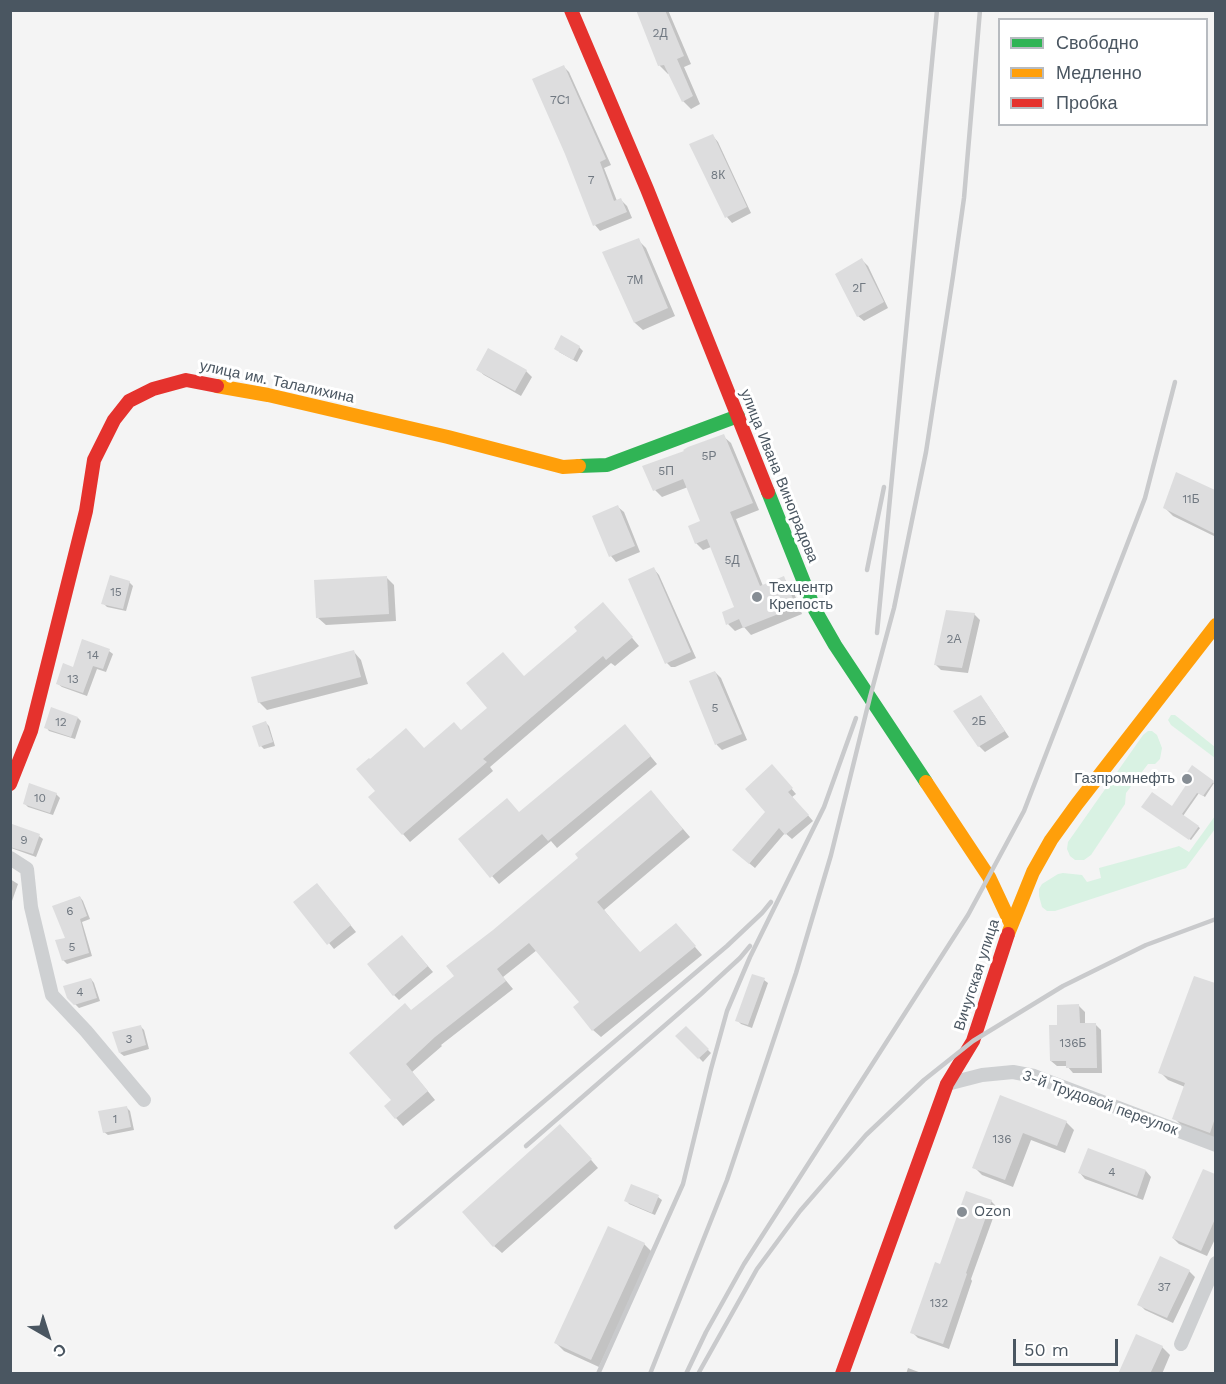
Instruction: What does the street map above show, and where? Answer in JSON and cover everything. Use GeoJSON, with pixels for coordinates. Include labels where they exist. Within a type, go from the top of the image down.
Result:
{"type":"FeatureCollection","features":[{"type":"Feature","properties":{"kind":"street","name":"улица Ивана Виноградова"},"geometry":{"type":"LineString","coordinates":[[571,10],[647,189],[815,610],[835,645],[989,877],[1011,924]]}},
{"type":"Feature","properties":{"kind":"street","name":"улица им. Талалихина"},"geometry":{"type":"LineString","coordinates":[[10,784],[31,731],[86,511],[94,460],[114,420],[129,401],[153,389],[186,380],[268,395],[563,467],[606,465],[738,416]]}},
{"type":"Feature","properties":{"kind":"street","name":"Вичугская улица"},"geometry":{"type":"LineString","coordinates":[[842,1374],[947,1084],[973,1041],[1005,940],[1033,872],[1052,840],[1084,795],[1215,625]]}},
{"type":"Feature","properties":{"kind":"street"},"geometry":{"type":"LineString","coordinates":[[10,858],[27,868],[31,907],[52,995],[86,1031],[144,1100]]}},
{"type":"Feature","properties":{"kind":"street","name":"3-й Трудовой переулок"},"geometry":{"type":"LineString","coordinates":[[947,1084],[982,1075],[1013,1072],[1034,1077],[1215,1145]]}},
{"type":"Feature","properties":{"kind":"street"},"geometry":{"type":"LineString","coordinates":[[1181,1344],[1215,1263]]}},
{"type":"Feature","properties":{"kind":"green space"},"geometry":{"type":"Polygon","coordinates":[[[1171,715],[1175,715],[1215,747],[1215,758],[1171,725],[1168,720],[1171,715]]]}},
{"type":"Feature","properties":{"kind":"green space"},"geometry":{"type":"Polygon","coordinates":[[[1148,731],[1157,735],[1162,748],[1160,759],[1155,764],[1148,764],[1126,793],[1125,804],[1091,855],[1084,860],[1075,860],[1067,849],[1068,842],[1148,731]]]}},
{"type":"Feature","properties":{"kind":"green space"},"geometry":{"type":"Polygon","coordinates":[[[1215,816],[1215,829],[1186,868],[1055,911],[1047,911],[1042,907],[1039,889],[1042,884],[1058,874],[1082,875],[1087,882],[1101,878],[1099,868],[1179,846],[1189,852],[1215,816]]]}},
{"type":"Feature","properties":{"kind":"building"},"geometry":{"type":"Polygon","coordinates":[[[636,10],[665,10],[684,56],[677,59],[693,96],[682,102],[664,65],[658,66],[636,10]]]}},
{"type":"Feature","properties":{"kind":"building"},"geometry":{"type":"Polygon","coordinates":[[[564,65],[606,159],[600,162],[614,201],[621,198],[627,212],[593,226],[532,79],[564,65]]]}},
{"type":"Feature","properties":{"kind":"building"},"geometry":{"type":"Polygon","coordinates":[[[713,134],[747,207],[725,218],[689,144],[713,134]]]}},
{"type":"Feature","properties":{"kind":"building"},"geometry":{"type":"Polygon","coordinates":[[[639,238],[668,308],[634,323],[602,252],[639,238]]]}},
{"type":"Feature","properties":{"kind":"building"},"geometry":{"type":"Polygon","coordinates":[[[862,258],[884,302],[857,317],[835,274],[862,258]]]}},
{"type":"Feature","properties":{"kind":"building"},"geometry":{"type":"Polygon","coordinates":[[[561,335],[580,346],[573,360],[554,349],[561,335]]]}},
{"type":"Feature","properties":{"kind":"building"},"geometry":{"type":"Polygon","coordinates":[[[488,348],[527,370],[515,391],[476,370],[488,348]]]}},
{"type":"Feature","properties":{"kind":"building"},"geometry":{"type":"Polygon","coordinates":[[[724,434],[753,503],[730,512],[760,586],[784,576],[796,607],[743,628],[739,619],[726,625],[722,612],[734,607],[707,539],[695,544],[688,526],[700,521],[683,479],[653,491],[642,466],[724,434]]]}},
{"type":"Feature","properties":{"kind":"building"},"geometry":{"type":"Polygon","coordinates":[[[1176,472],[1215,490],[1215,534],[1163,508],[1176,472]]]}},
{"type":"Feature","properties":{"kind":"building"},"geometry":{"type":"Polygon","coordinates":[[[618,505],[635,546],[609,557],[592,516],[618,505]]]}},
{"type":"Feature","properties":{"kind":"building"},"geometry":{"type":"Polygon","coordinates":[[[654,567],[691,652],[665,664],[628,579],[654,567]]]}},
{"type":"Feature","properties":{"kind":"building"},"geometry":{"type":"Polygon","coordinates":[[[110,575],[130,581],[123,609],[101,604],[110,575]]]}},
{"type":"Feature","properties":{"kind":"building"},"geometry":{"type":"Polygon","coordinates":[[[387,576],[389,614],[316,618],[314,580],[387,576]]]}},
{"type":"Feature","properties":{"kind":"building"},"geometry":{"type":"Polygon","coordinates":[[[603,602],[633,637],[606,660],[603,656],[483,759],[487,762],[402,835],[368,797],[375,791],[356,769],[406,728],[424,748],[454,722],[461,730],[487,708],[466,683],[503,652],[524,676],[577,631],[574,627],[603,602]]]}},
{"type":"Feature","properties":{"kind":"building"},"geometry":{"type":"Polygon","coordinates":[[[946,610],[975,613],[962,668],[934,665],[946,610]]]}},
{"type":"Feature","properties":{"kind":"building"},"geometry":{"type":"Polygon","coordinates":[[[82,639],[110,649],[103,669],[93,666],[83,693],[56,684],[63,663],[73,667],[82,639]]]}},
{"type":"Feature","properties":{"kind":"building"},"geometry":{"type":"Polygon","coordinates":[[[354,650],[361,677],[258,703],[251,677],[354,650]]]}},
{"type":"Feature","properties":{"kind":"building"},"geometry":{"type":"Polygon","coordinates":[[[715,671],[742,734],[715,745],[689,681],[715,671]]]}},
{"type":"Feature","properties":{"kind":"building"},"geometry":{"type":"Polygon","coordinates":[[[981,695],[1005,731],[978,747],[953,711],[981,695]]]}},
{"type":"Feature","properties":{"kind":"building"},"geometry":{"type":"Polygon","coordinates":[[[51,707],[78,717],[71,737],[44,728],[51,707]]]}},
{"type":"Feature","properties":{"kind":"building"},"geometry":{"type":"Polygon","coordinates":[[[266,721],[273,742],[259,747],[252,726],[266,721]]]}},
{"type":"Feature","properties":{"kind":"building"},"geometry":{"type":"Polygon","coordinates":[[[625,724],[651,756],[548,841],[542,834],[490,878],[458,839],[507,798],[519,812],[625,724]]]}},
{"type":"Feature","properties":{"kind":"building"},"geometry":{"type":"Polygon","coordinates":[[[772,764],[793,788],[788,792],[809,815],[785,835],[779,828],[749,864],[732,850],[765,812],[745,789],[772,764]]]}},
{"type":"Feature","properties":{"kind":"building"},"geometry":{"type":"Polygon","coordinates":[[[1192,765],[1214,781],[1203,796],[1197,793],[1182,814],[1199,826],[1189,840],[1141,807],[1152,792],[1172,806],[1186,785],[1181,781],[1192,765]]]}},
{"type":"Feature","properties":{"kind":"building"},"geometry":{"type":"Polygon","coordinates":[[[29,783],[57,793],[50,813],[23,804],[29,783]]]}},
{"type":"Feature","properties":{"kind":"building"},"geometry":{"type":"Polygon","coordinates":[[[651,790],[683,829],[597,902],[640,952],[676,923],[696,946],[592,1031],[573,1007],[579,1002],[529,943],[497,969],[506,981],[435,1037],[406,1064],[428,1091],[395,1119],[384,1106],[391,1100],[349,1053],[405,1003],[411,1010],[454,976],[446,966],[493,930],[578,858],[575,854],[651,790]]]}},
{"type":"Feature","properties":{"kind":"building"},"geometry":{"type":"Polygon","coordinates":[[[12,824],[40,834],[33,854],[10,847],[12,824]]]}},
{"type":"Feature","properties":{"kind":"building"},"geometry":{"type":"Polygon","coordinates":[[[317,883],[351,925],[327,945],[293,902],[317,883]]]}},
{"type":"Feature","properties":{"kind":"building"},"geometry":{"type":"Polygon","coordinates":[[[80,896],[87,916],[80,919],[89,953],[62,961],[55,940],[65,938],[52,906],[80,896]]]}},
{"type":"Feature","properties":{"kind":"building"},"geometry":{"type":"Polygon","coordinates":[[[402,935],[428,966],[393,996],[367,964],[402,935]]]}},
{"type":"Feature","properties":{"kind":"building"},"geometry":{"type":"Polygon","coordinates":[[[752,974],[765,978],[748,1025],[735,1021],[752,974]]]}},
{"type":"Feature","properties":{"kind":"building"},"geometry":{"type":"Polygon","coordinates":[[[1194,976],[1215,983],[1215,1118],[1210,1133],[1172,1119],[1185,1083],[1158,1073],[1194,976]]]}},
{"type":"Feature","properties":{"kind":"building"},"geometry":{"type":"Polygon","coordinates":[[[91,978],[97,998],[74,1005],[67,998],[63,986],[91,978]]]}},
{"type":"Feature","properties":{"kind":"building"},"geometry":{"type":"Polygon","coordinates":[[[1079,1004],[1080,1023],[1096,1023],[1097,1068],[1066,1068],[1066,1061],[1050,1061],[1049,1025],[1057,1025],[1057,1005],[1079,1004]]]}},
{"type":"Feature","properties":{"kind":"building"},"geometry":{"type":"Polygon","coordinates":[[[141,1025],[146,1045],[119,1053],[112,1032],[141,1025]]]}},
{"type":"Feature","properties":{"kind":"building"},"geometry":{"type":"Polygon","coordinates":[[[686,1026],[709,1049],[698,1059],[675,1036],[686,1026]]]}},
{"type":"Feature","properties":{"kind":"building"},"geometry":{"type":"Polygon","coordinates":[[[1000,1095],[1067,1121],[1057,1146],[1023,1133],[1005,1180],[972,1168],[1000,1095]]]}},
{"type":"Feature","properties":{"kind":"building"},"geometry":{"type":"Polygon","coordinates":[[[127,1106],[131,1127],[103,1133],[98,1111],[127,1106]]]}},
{"type":"Feature","properties":{"kind":"building"},"geometry":{"type":"Polygon","coordinates":[[[560,1124],[592,1159],[493,1247],[462,1212],[560,1124]]]}},
{"type":"Feature","properties":{"kind":"building"},"geometry":{"type":"Polygon","coordinates":[[[1088,1148],[1146,1170],[1137,1196],[1078,1173],[1088,1148]]]}},
{"type":"Feature","properties":{"kind":"building"},"geometry":{"type":"Polygon","coordinates":[[[1203,1169],[1215,1174],[1215,1219],[1201,1251],[1172,1238],[1203,1169]]]}},
{"type":"Feature","properties":{"kind":"building"},"geometry":{"type":"Polygon","coordinates":[[[631,1184],[659,1195],[652,1213],[624,1201],[631,1184]]]}},
{"type":"Feature","properties":{"kind":"building"},"geometry":{"type":"Polygon","coordinates":[[[966,1191],[992,1200],[943,1344],[910,1333],[935,1262],[940,1264],[966,1191]]]}},
{"type":"Feature","properties":{"kind":"building"},"geometry":{"type":"Polygon","coordinates":[[[608,1226],[645,1243],[591,1360],[554,1343],[608,1226]]]}},
{"type":"Feature","properties":{"kind":"building"},"geometry":{"type":"Polygon","coordinates":[[[1160,1256],[1190,1270],[1167,1318],[1137,1305],[1160,1256]]]}},
{"type":"Feature","properties":{"kind":"building"},"geometry":{"type":"Polygon","coordinates":[[[1136,1334],[1163,1346],[1150,1374],[1118,1374],[1136,1334]]]}},
{"type":"Feature","properties":{"kind":"railway"},"geometry":{"type":"LineString","coordinates":[[877,633],[937,10]]}},
{"type":"Feature","properties":{"kind":"railway"},"geometry":{"type":"LineString","coordinates":[[650,1374],[727,1180],[796,973],[831,855],[894,608],[926,452],[953,276],[964,198],[980,10]]}},
{"type":"Feature","properties":{"kind":"railway"},"geometry":{"type":"LineString","coordinates":[[686,1374],[706,1332],[744,1264],[968,915],[1024,811],[1145,498],[1175,382]]}},
{"type":"Feature","properties":{"kind":"railway"},"geometry":{"type":"LineString","coordinates":[[867,570],[884,487]]}},
{"type":"Feature","properties":{"kind":"railway"},"geometry":{"type":"LineString","coordinates":[[598,1374],[683,1184],[727,1011],[750,957],[824,807],[856,718]]}},
{"type":"Feature","properties":{"kind":"railway"},"geometry":{"type":"LineString","coordinates":[[396,1227],[727,946],[771,902]]}},
{"type":"Feature","properties":{"kind":"railway"},"geometry":{"type":"LineString","coordinates":[[698,1374],[757,1269],[800,1211],[866,1135],[924,1080],[973,1041],[1063,986],[1146,945],[1216,919]]}},
{"type":"Feature","properties":{"kind":"railway"},"geometry":{"type":"LineString","coordinates":[[526,1146],[701,994],[750,946]]}},
{"type":"Feature","properties":{"kind":"traffic: fast"},"geometry":{"type":"LineString","coordinates":[[579,466],[607,465],[738,416]]}},
{"type":"Feature","properties":{"kind":"traffic: fast"},"geometry":{"type":"LineString","coordinates":[[768,492],[815,610],[835,645],[926,782]]}},
{"type":"Feature","properties":{"kind":"traffic: slow"},"geometry":{"type":"LineString","coordinates":[[217,386],[268,395],[448,437],[563,467],[579,466]]}},
{"type":"Feature","properties":{"kind":"traffic: slow"},"geometry":{"type":"LineString","coordinates":[[1008,934],[1033,872],[1051,840],[1216,625]]}},
{"type":"Feature","properties":{"kind":"traffic: slow"},"geometry":{"type":"LineString","coordinates":[[926,782],[989,877],[1011,924]]}},
{"type":"Feature","properties":{"kind":"traffic: jam"},"geometry":{"type":"LineString","coordinates":[[571,10],[647,189],[768,492]]}},
{"type":"Feature","properties":{"kind":"traffic: jam"},"geometry":{"type":"LineString","coordinates":[[10,784],[31,731],[86,511],[94,460],[114,420],[129,401],[153,389],[186,380],[217,386]]}},
{"type":"Feature","properties":{"kind":"traffic: jam"},"geometry":{"type":"LineString","coordinates":[[842,1374],[947,1084],[973,1041],[1008,934]]}},
{"type":"Feature","properties":{"kind":"place","name":"Техцентр Крепость"},"geometry":{"type":"Point","coordinates":[757,597]}},
{"type":"Feature","properties":{"kind":"place","name":"Газпромнефть"},"geometry":{"type":"Point","coordinates":[1187,779]}},
{"type":"Feature","properties":{"kind":"place","name":"Ozon"},"geometry":{"type":"Point","coordinates":[962,1212]}}]}
